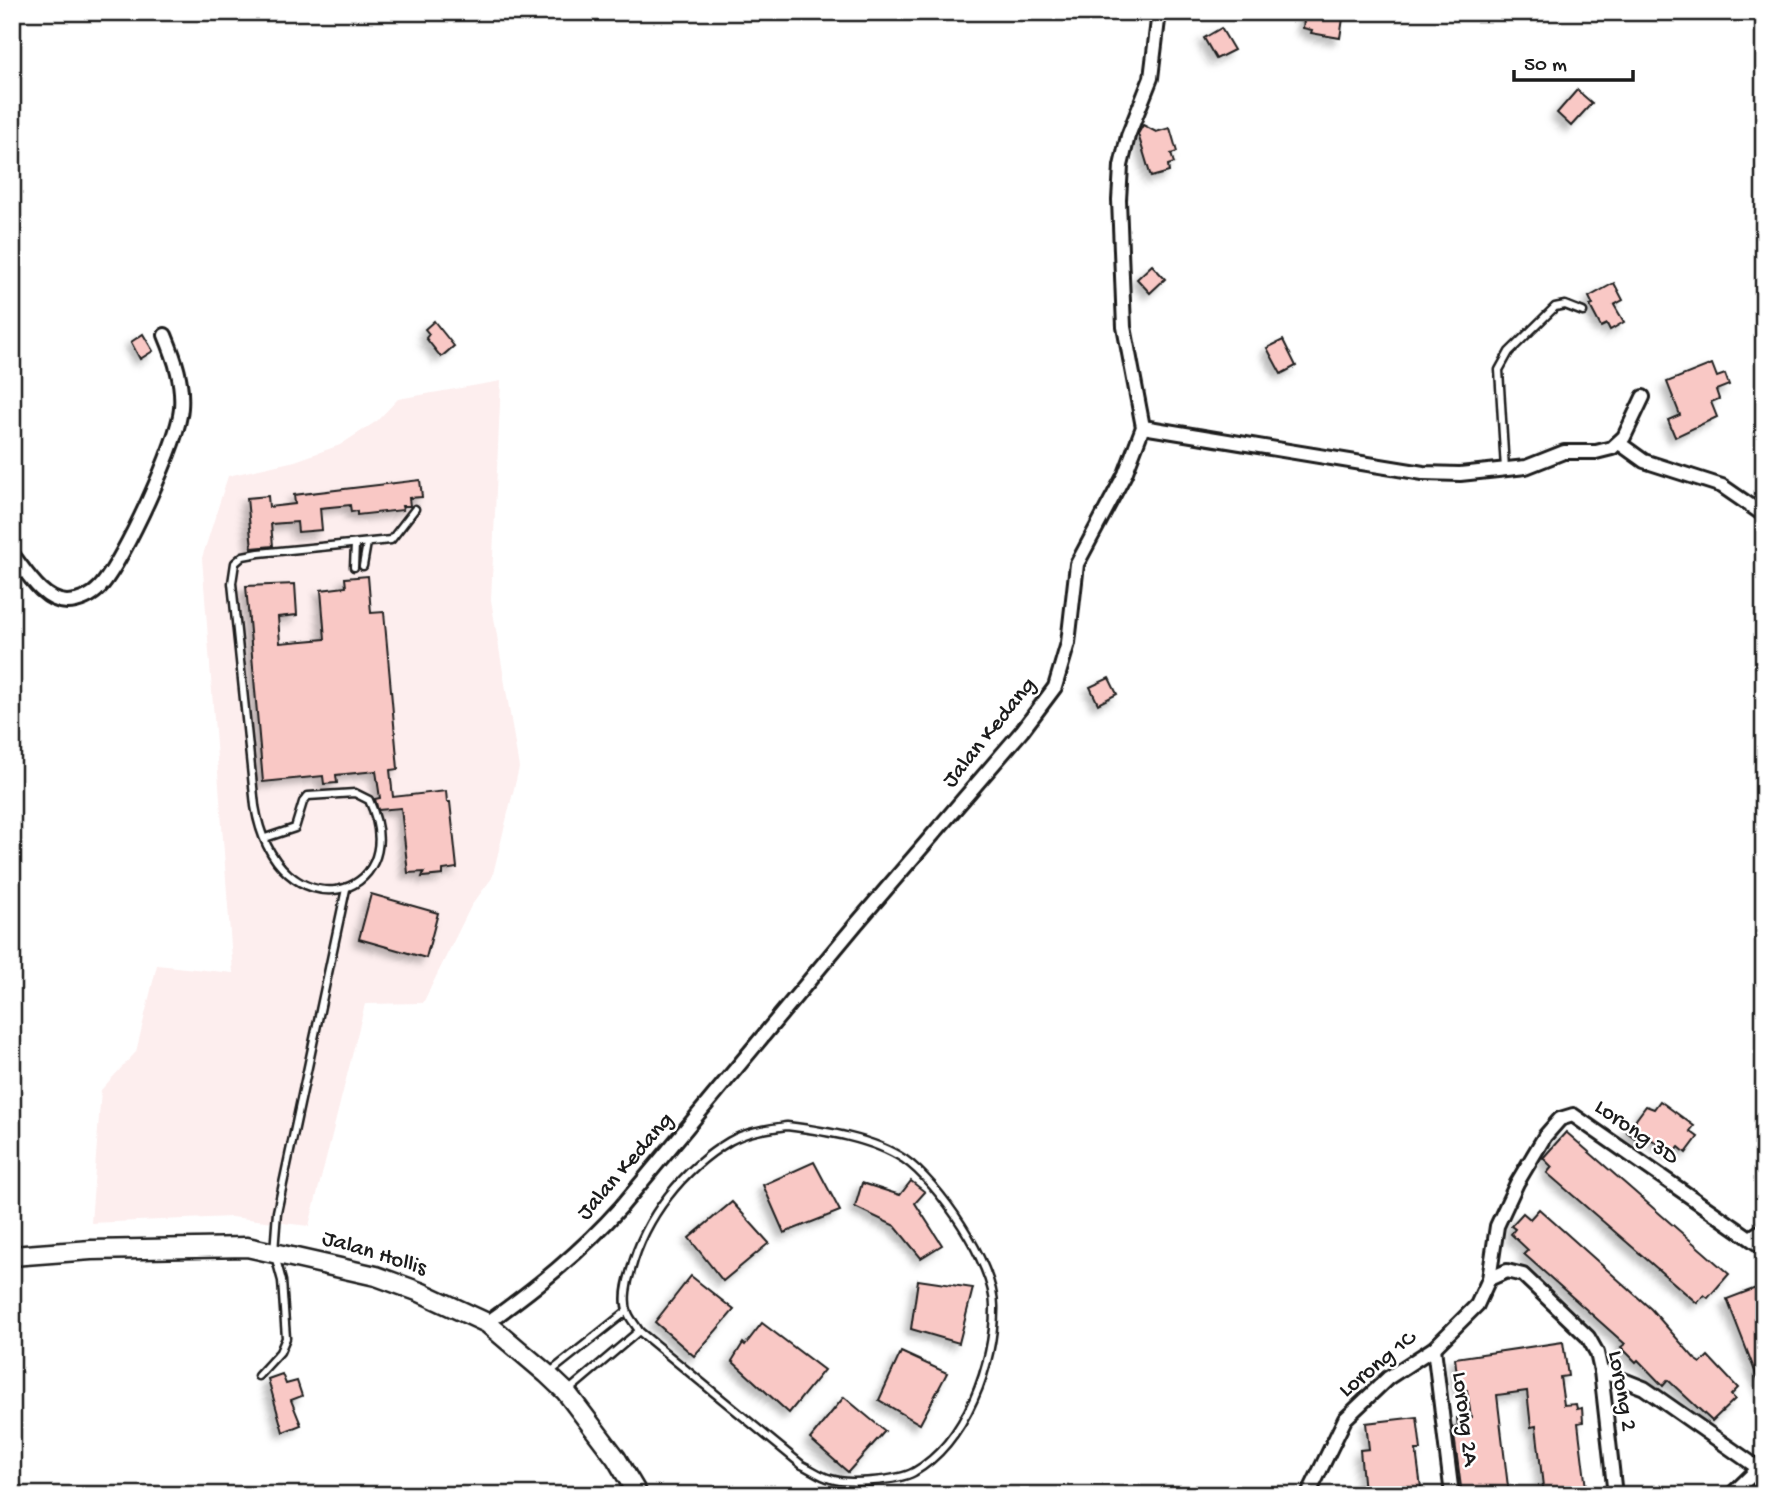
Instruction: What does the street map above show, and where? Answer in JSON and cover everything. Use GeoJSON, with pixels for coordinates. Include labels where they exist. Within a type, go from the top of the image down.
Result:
{"type":"FeatureCollection","features":[{"type":"Feature","properties":{"kind":"main road","name":"Jalan Hollis"},"geometry":{"type":"LineString","coordinates":[[12,1256],[91,1250],[247,1247],[376,1276],[420,1292],[487,1322],[547,1374],[566,1392],[616,1458],[638,1495]]}},
{"type":"Feature","properties":{"kind":"street"},"geometry":{"type":"LineString","coordinates":[[1158,12],[1150,78],[1128,136],[1121,166],[1119,200],[1124,327],[1143,427],[1423,473],[1460,474],[1539,464],[1571,451],[1605,450],[1619,443],[1643,397]]}},
{"type":"Feature","properties":{"kind":"street"},"geometry":{"type":"LineString","coordinates":[[12,554],[40,589],[58,601],[67,602],[90,596],[112,571],[138,523],[178,426],[181,408],[179,374],[165,335]]}},
{"type":"Feature","properties":{"kind":"street","name":"Jalan Kedang"},"geometry":{"type":"LineString","coordinates":[[487,1322],[537,1287],[587,1244],[621,1207],[857,923],[1022,731],[1055,687],[1068,643],[1077,564],[1125,474],[1143,427]]}},
{"type":"Feature","properties":{"kind":"street"},"geometry":{"type":"LineString","coordinates":[[1619,443],[1644,461],[1722,486],[1764,515]]}},
{"type":"Feature","properties":{"kind":"street","name":"Lorong 3D"},"geometry":{"type":"LineString","coordinates":[[1489,1279],[1497,1226],[1517,1183],[1545,1136],[1560,1119],[1573,1115],[1764,1248]]}},
{"type":"Feature","properties":{"kind":"street"},"geometry":{"type":"LineString","coordinates":[[1750,1238],[1764,1229]]}},
{"type":"Feature","properties":{"kind":"street","name":"Lorong 2"},"geometry":{"type":"LineString","coordinates":[[1489,1279],[1507,1271],[1523,1275],[1588,1337],[1598,1353],[1615,1495]]}},
{"type":"Feature","properties":{"kind":"street","name":"Lorong 1C"},"geometry":{"type":"LineString","coordinates":[[1308,1495],[1345,1419],[1388,1378],[1434,1348],[1477,1306],[1489,1279]]}},
{"type":"Feature","properties":{"kind":"street","name":"Lorong 2A"},"geometry":{"type":"LineString","coordinates":[[1434,1348],[1452,1495]]}},
{"type":"Feature","properties":{"kind":"street"},"geometry":{"type":"LineString","coordinates":[[1601,1371],[1644,1388],[1761,1470],[1731,1495]]}},
{"type":"Feature","properties":{"kind":"lane"},"geometry":{"type":"LineString","coordinates":[[1505,469],[1498,380],[1502,360],[1555,307],[1565,305],[1583,312]]}},
{"type":"Feature","properties":{"kind":"lane"},"geometry":{"type":"LineString","coordinates":[[346,890],[312,890],[301,885],[284,871],[258,825],[232,572],[239,559],[249,555],[367,543],[397,537],[415,509]]}},
{"type":"Feature","properties":{"kind":"lane"},"geometry":{"type":"LineString","coordinates":[[363,566],[367,543]]}},
{"type":"Feature","properties":{"kind":"lane"},"geometry":{"type":"LineString","coordinates":[[354,567],[355,544]]}},
{"type":"Feature","properties":{"kind":"lane"},"geometry":{"type":"LineString","coordinates":[[258,1376],[280,1352],[286,1338],[282,1281],[274,1252],[277,1212],[346,890],[371,867],[378,842],[372,807],[361,794],[309,796],[303,802],[295,828],[265,838]]}},
{"type":"Feature","properties":{"kind":"lane"},"geometry":{"type":"LineString","coordinates":[[787,1126],[818,1130],[876,1146],[904,1158],[946,1200],[986,1272],[995,1304],[988,1362],[972,1407],[939,1451],[913,1472],[856,1483],[830,1479],[802,1465],[639,1331],[627,1311],[627,1283],[635,1253],[650,1222],[680,1182],[723,1146],[753,1131],[787,1126]]}},
{"type":"Feature","properties":{"kind":"lane"},"geometry":{"type":"LineString","coordinates":[[547,1374],[627,1311]]}},
{"type":"Feature","properties":{"kind":"lane"},"geometry":{"type":"LineString","coordinates":[[566,1392],[639,1331]]}},
{"type":"Feature","properties":{"kind":"shaded area"},"geometry":{"type":"Polygon","coordinates":[[[501,381],[491,600],[519,768],[492,878],[471,906],[423,1003],[365,1004],[309,1226],[231,1217],[91,1223],[101,1090],[136,1052],[157,965],[233,973],[202,558],[228,476],[295,461],[340,445],[377,421],[398,399],[501,381]]]}},
{"type":"Feature","properties":{"kind":"building"},"geometry":{"type":"Polygon","coordinates":[[[1305,12],[1344,12],[1340,38],[1311,33],[1312,30],[1303,28],[1305,12]]]}},
{"type":"Feature","properties":{"kind":"building"},"geometry":{"type":"Polygon","coordinates":[[[1221,28],[1234,50],[1216,59],[1204,38],[1221,28]]]}},
{"type":"Feature","properties":{"kind":"building"},"geometry":{"type":"Polygon","coordinates":[[[1577,90],[1592,103],[1571,126],[1557,113],[1577,90]]]}},
{"type":"Feature","properties":{"kind":"building"},"geometry":{"type":"Polygon","coordinates":[[[1143,125],[1156,132],[1170,128],[1177,152],[1171,154],[1174,163],[1168,165],[1169,172],[1151,177],[1138,134],[1143,125]]]}},
{"type":"Feature","properties":{"kind":"building"},"geometry":{"type":"Polygon","coordinates":[[[1152,265],[1165,279],[1150,293],[1137,279],[1152,265]]]}},
{"type":"Feature","properties":{"kind":"building"},"geometry":{"type":"Polygon","coordinates":[[[1614,283],[1623,300],[1614,305],[1624,322],[1610,330],[1607,324],[1601,327],[1590,306],[1593,305],[1589,297],[1614,283]]]}},
{"type":"Feature","properties":{"kind":"building"},"geometry":{"type":"Polygon","coordinates":[[[434,321],[454,346],[441,357],[426,338],[429,334],[425,329],[434,321]]]}},
{"type":"Feature","properties":{"kind":"building"},"geometry":{"type":"Polygon","coordinates":[[[143,334],[153,351],[140,359],[131,342],[143,334]]]}},
{"type":"Feature","properties":{"kind":"building"},"geometry":{"type":"Polygon","coordinates":[[[1283,340],[1296,366],[1281,374],[1267,348],[1283,340]]]}},
{"type":"Feature","properties":{"kind":"building"},"geometry":{"type":"Polygon","coordinates":[[[1712,364],[1717,377],[1725,374],[1729,385],[1716,390],[1719,399],[1711,402],[1717,417],[1675,437],[1668,420],[1680,415],[1667,382],[1712,364]]]}},
{"type":"Feature","properties":{"kind":"building"},"geometry":{"type":"Polygon","coordinates":[[[420,480],[422,497],[409,498],[410,506],[402,506],[403,510],[357,515],[357,511],[351,512],[350,505],[320,508],[322,530],[298,532],[297,522],[271,524],[273,546],[252,548],[247,498],[268,496],[269,507],[295,504],[294,495],[420,480]]]}},
{"type":"Feature","properties":{"kind":"building"},"geometry":{"type":"Polygon","coordinates":[[[368,576],[371,613],[384,612],[398,769],[390,770],[393,797],[446,791],[447,802],[450,802],[457,868],[443,870],[443,875],[422,877],[424,872],[408,873],[401,808],[378,810],[375,799],[380,798],[376,771],[336,775],[337,783],[324,784],[323,776],[263,782],[246,586],[295,584],[297,615],[278,617],[280,643],[325,639],[321,590],[346,587],[345,578],[368,576]]]}},
{"type":"Feature","properties":{"kind":"building"},"geometry":{"type":"Polygon","coordinates":[[[1109,678],[1117,694],[1098,704],[1090,687],[1109,678]]]}},
{"type":"Feature","properties":{"kind":"building"},"geometry":{"type":"Polygon","coordinates":[[[371,894],[438,913],[426,958],[359,939],[371,894]]]}},
{"type":"Feature","properties":{"kind":"building"},"geometry":{"type":"Polygon","coordinates":[[[1660,1101],[1694,1126],[1690,1131],[1698,1137],[1686,1153],[1679,1147],[1673,1155],[1648,1137],[1643,1144],[1627,1132],[1646,1106],[1654,1109],[1660,1101]]]}},
{"type":"Feature","properties":{"kind":"building"},"geometry":{"type":"Polygon","coordinates":[[[1566,1132],[1729,1274],[1708,1298],[1704,1295],[1697,1303],[1547,1173],[1552,1167],[1543,1158],[1566,1132]]]}},
{"type":"Feature","properties":{"kind":"building"},"geometry":{"type":"Polygon","coordinates":[[[814,1162],[840,1211],[784,1233],[763,1185],[814,1162]]]}},
{"type":"Feature","properties":{"kind":"building"},"geometry":{"type":"Polygon","coordinates":[[[911,1181],[925,1192],[915,1203],[942,1245],[921,1258],[895,1226],[855,1207],[862,1183],[900,1195],[911,1181]]]}},
{"type":"Feature","properties":{"kind":"building"},"geometry":{"type":"Polygon","coordinates":[[[732,1202],[769,1243],[723,1281],[689,1238],[732,1202]]]}},
{"type":"Feature","properties":{"kind":"building"},"geometry":{"type":"Polygon","coordinates":[[[1539,1209],[1651,1309],[1695,1359],[1701,1363],[1708,1356],[1738,1388],[1731,1395],[1735,1399],[1712,1421],[1668,1380],[1663,1386],[1621,1347],[1625,1344],[1524,1254],[1528,1250],[1511,1234],[1515,1229],[1511,1226],[1523,1213],[1530,1219],[1539,1209]]]}},
{"type":"Feature","properties":{"kind":"building"},"geometry":{"type":"Polygon","coordinates":[[[691,1276],[734,1310],[694,1356],[655,1322],[691,1276]]]}},
{"type":"Feature","properties":{"kind":"building"},"geometry":{"type":"Polygon","coordinates":[[[918,1280],[973,1288],[959,1343],[911,1329],[918,1280]]]}},
{"type":"Feature","properties":{"kind":"building"},"geometry":{"type":"Polygon","coordinates":[[[1764,1285],[1764,1392],[1763,1392],[1727,1299],[1764,1285]]]}},
{"type":"Feature","properties":{"kind":"building"},"geometry":{"type":"Polygon","coordinates":[[[762,1323],[824,1370],[789,1413],[732,1361],[743,1343],[745,1345],[762,1323]]]}},
{"type":"Feature","properties":{"kind":"building"},"geometry":{"type":"Polygon","coordinates":[[[1563,1342],[1568,1376],[1560,1377],[1564,1405],[1576,1404],[1577,1409],[1582,1408],[1583,1422],[1578,1423],[1586,1488],[1577,1489],[1578,1495],[1544,1495],[1536,1426],[1531,1427],[1527,1391],[1497,1395],[1509,1495],[1462,1495],[1453,1427],[1458,1427],[1457,1418],[1471,1417],[1467,1390],[1459,1391],[1455,1358],[1563,1342]]]}},
{"type":"Feature","properties":{"kind":"building"},"geometry":{"type":"Polygon","coordinates":[[[901,1352],[947,1373],[920,1424],[879,1400],[901,1352]]]}},
{"type":"Feature","properties":{"kind":"building"},"geometry":{"type":"Polygon","coordinates":[[[282,1374],[286,1384],[297,1381],[302,1396],[291,1400],[301,1425],[283,1432],[268,1379],[282,1374]]]}},
{"type":"Feature","properties":{"kind":"building"},"geometry":{"type":"Polygon","coordinates":[[[844,1397],[885,1431],[848,1472],[810,1439],[844,1397]]]}},
{"type":"Feature","properties":{"kind":"building"},"geometry":{"type":"Polygon","coordinates":[[[1417,1417],[1421,1450],[1416,1450],[1422,1495],[1375,1495],[1375,1489],[1364,1491],[1360,1450],[1369,1449],[1366,1423],[1417,1417]]]}}]}
